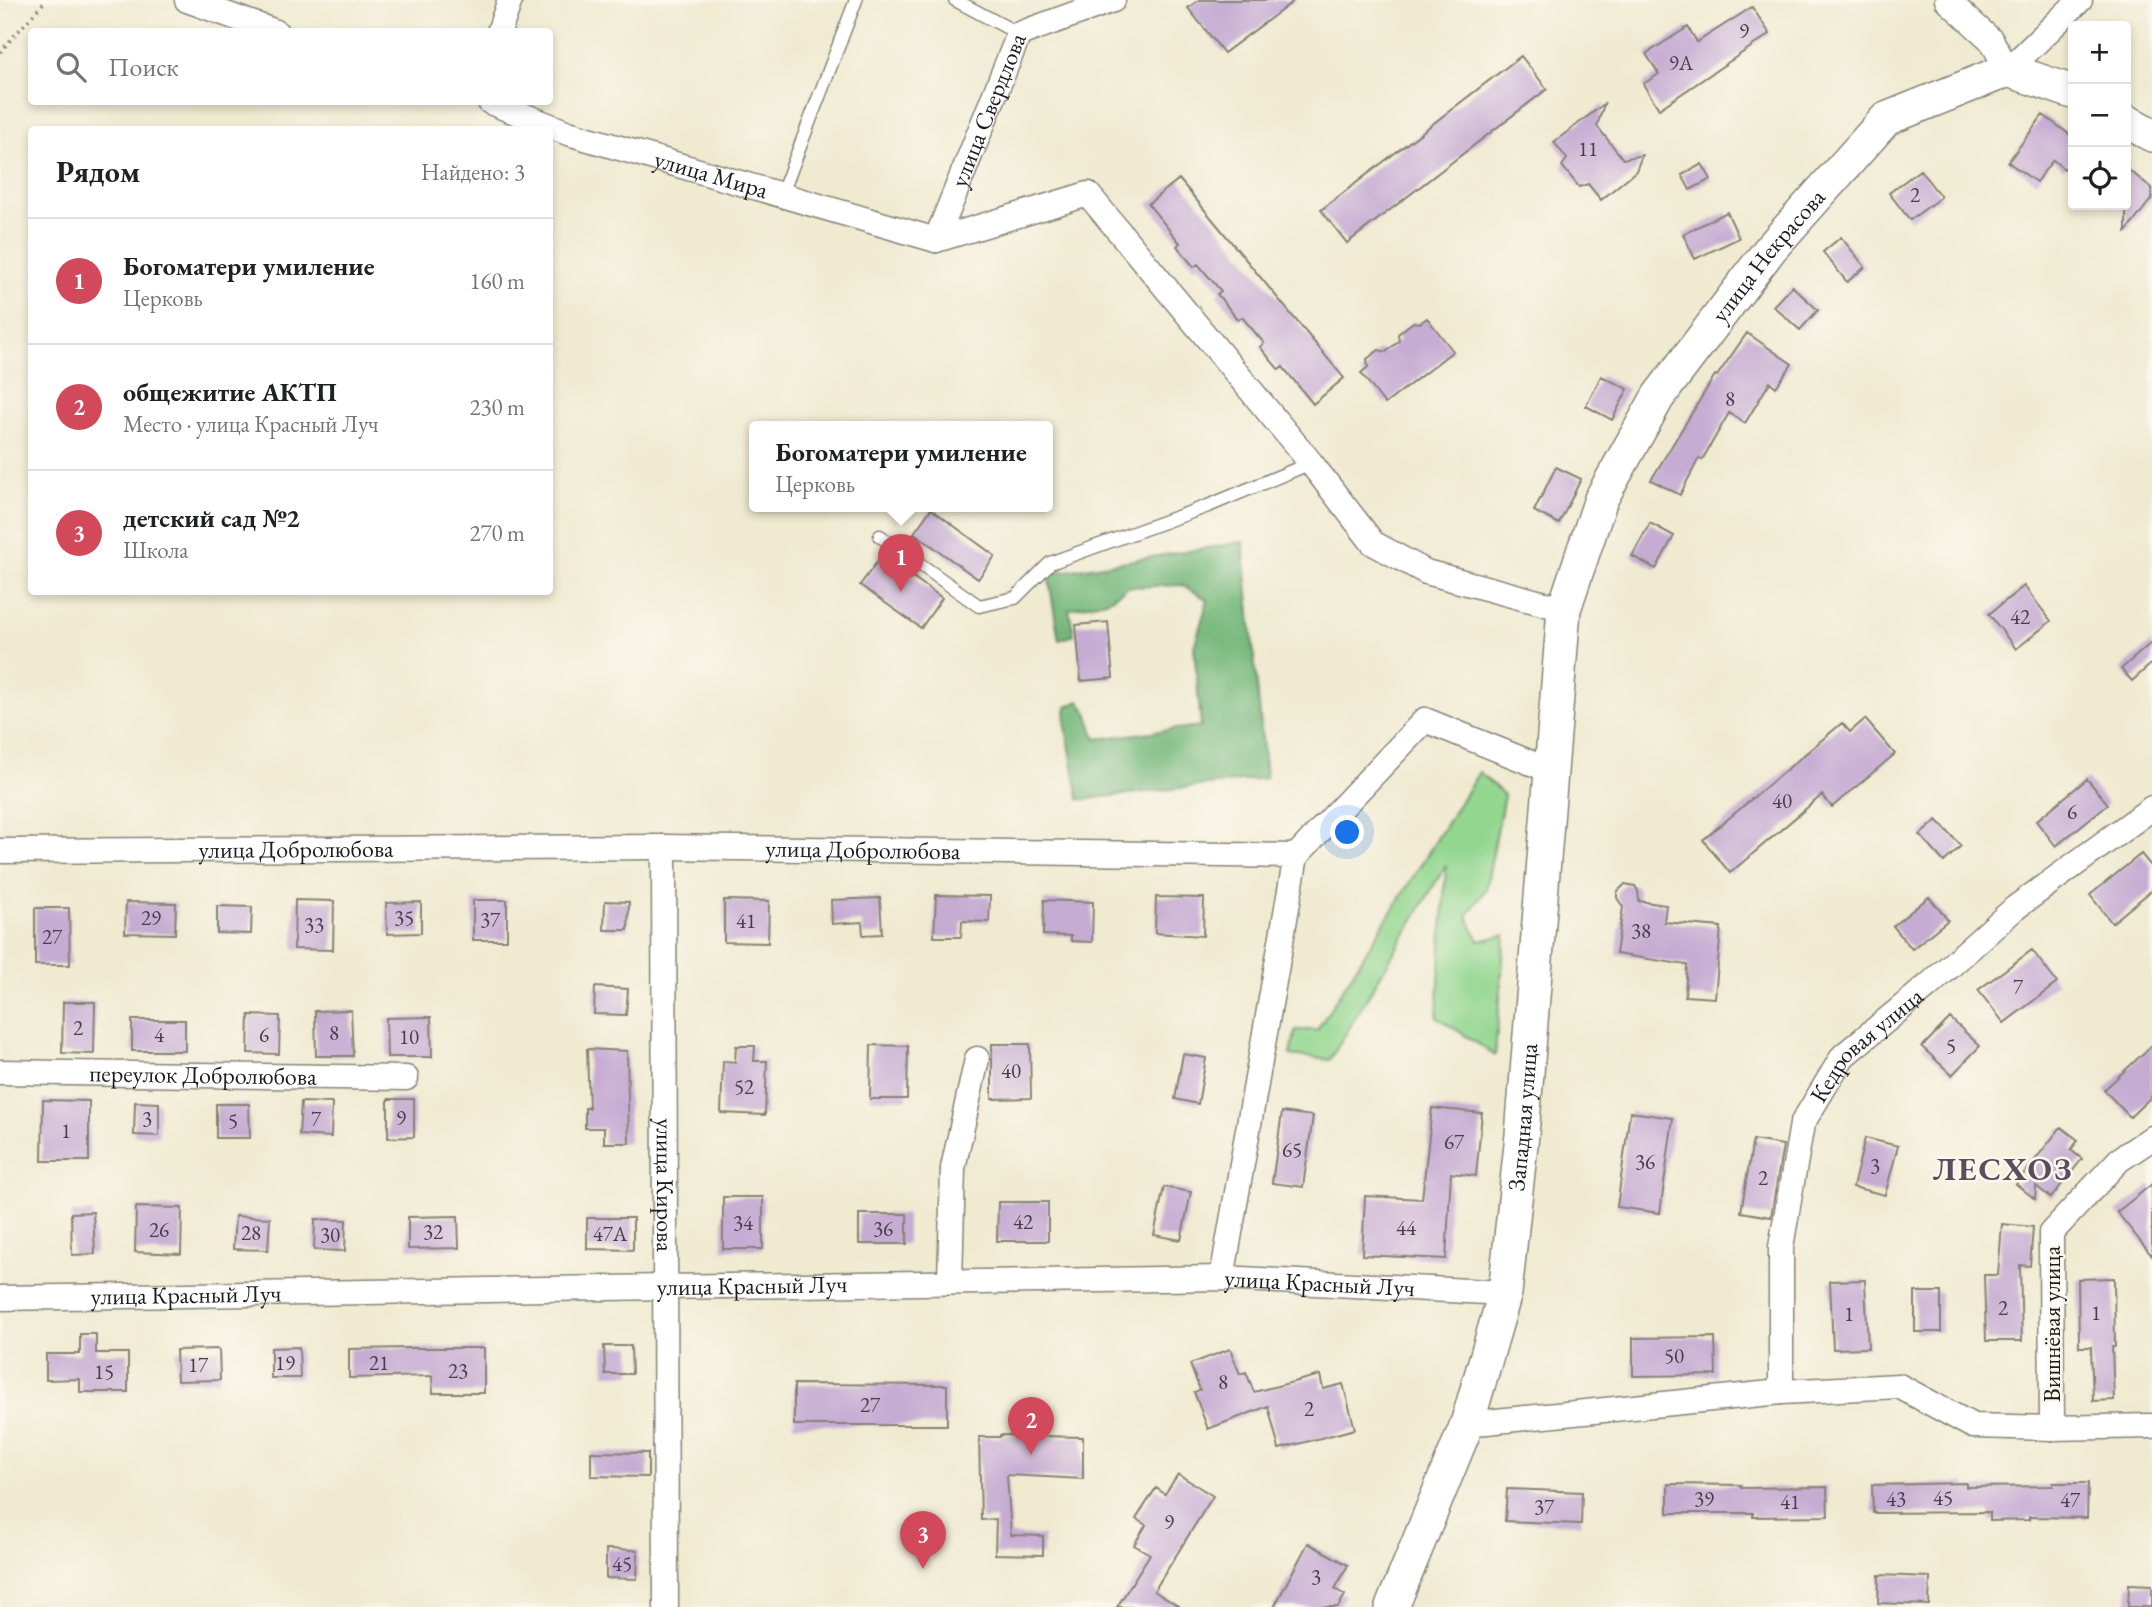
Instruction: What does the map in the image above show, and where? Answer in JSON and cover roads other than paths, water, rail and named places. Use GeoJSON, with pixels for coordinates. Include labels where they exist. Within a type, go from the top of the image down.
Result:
{"type":"FeatureCollection","features":[{"type":"Feature","properties":{"kind":"street"},"geometry":{"type":"LineString","coordinates":[[187,0],[265,28]]}},
{"type":"Feature","properties":{"kind":"street"},"geometry":{"type":"LineString","coordinates":[[500,28],[510,0]]}},
{"type":"Feature","properties":{"kind":"street","name":"улица Свердлова"},"geometry":{"type":"LineString","coordinates":[[936,240],[1019,34],[1113,0]]}},
{"type":"Feature","properties":{"kind":"street"},"geometry":{"type":"LineString","coordinates":[[1947,0],[1991,40],[2008,70],[2068,90]]}},
{"type":"Feature","properties":{"kind":"street","name":"улица Некрасова"},"geometry":{"type":"LineString","coordinates":[[1564,608],[1601,499],[1658,397],[1770,248],[1886,119],[2008,70],[2080,0]]}},
{"type":"Feature","properties":{"kind":"street","name":"улица Мира"},"geometry":{"type":"LineString","coordinates":[[498,105],[550,126]]}},
{"type":"Feature","properties":{"kind":"street"},"geometry":{"type":"LineString","coordinates":[[2131,124],[2152,135]]}},
{"type":"Feature","properties":{"kind":"street","name":"улица Мира"},"geometry":{"type":"LineString","coordinates":[[553,127],[936,240]]}},
{"type":"Feature","properties":{"kind":"street"},"geometry":{"type":"LineString","coordinates":[[936,240],[1088,194],[1311,463],[1373,543],[1426,572],[1564,608]]}},
{"type":"Feature","properties":{"kind":"street","name":"Западная улица"},"geometry":{"type":"LineString","coordinates":[[1392,1607],[1467,1424],[1505,1293],[1523,1122],[1564,608]]}},
{"type":"Feature","properties":{"kind":"street"},"geometry":{"type":"LineString","coordinates":[[1222,1279],[1296,856],[1425,720],[1551,771]]}},
{"type":"Feature","properties":{"kind":"street","name":"Кедровая улица"},"geometry":{"type":"LineString","coordinates":[[1781,1392],[1782,1247],[1802,1124],[1843,1056],[1929,985],[2015,908],[2152,808]]}},
{"type":"Feature","properties":{"kind":"street","name":"улица Добролюбова"},"geometry":{"type":"LineString","coordinates":[[0,851],[664,847],[1296,856]]}},
{"type":"Feature","properties":{"kind":"street","name":"улица Кирова"},"geometry":{"type":"LineString","coordinates":[[664,847],[666,1607]]}},
{"type":"Feature","properties":{"kind":"street"},"geometry":{"type":"LineString","coordinates":[[950,1281],[953,1168],[978,1059]]}},
{"type":"Feature","properties":{"kind":"street","name":"переулок Добролюбова"},"geometry":{"type":"LineString","coordinates":[[0,1072],[406,1078]]}},
{"type":"Feature","properties":{"kind":"street","name":"Вишнёвая улица"},"geometry":{"type":"LineString","coordinates":[[2052,1428],[2051,1233],[2119,1160],[2152,1138]]}},
{"type":"Feature","properties":{"kind":"street","name":"улица Красный Луч"},"geometry":{"type":"LineString","coordinates":[[0,1298],[950,1281],[1222,1279],[1505,1293]]}},
{"type":"Feature","properties":{"kind":"street"},"geometry":{"type":"LineString","coordinates":[[1467,1424],[1781,1392],[1899,1386],[1973,1426],[2152,1426]]}},
{"type":"Feature","properties":{"kind":"lane"},"geometry":{"type":"LineString","coordinates":[[781,196],[856,0]]}},
{"type":"Feature","properties":{"kind":"lane"},"geometry":{"type":"LineString","coordinates":[[955,0],[1019,34]]}},
{"type":"Feature","properties":{"kind":"lane"},"geometry":{"type":"LineString","coordinates":[[880,536],[979,606],[1015,598],[1051,563],[1208,506],[1311,463]]}},
{"type":"Feature","properties":{"kind":"place","name":"Богоматери умиление"},"geometry":{"type":"Point","coordinates":[901,592]}},
{"type":"Feature","properties":{"kind":"place","name":"общежитие АКТП"},"geometry":{"type":"Point","coordinates":[1031,1455]}},
{"type":"Feature","properties":{"kind":"place","name":"детский сад №2"},"geometry":{"type":"Point","coordinates":[923,1569]}},
{"type":"Feature","properties":{"kind":"district","name":"ЛЕСХОЗ"},"geometry":{"type":"Point","coordinates":[2003,1169]}}]}
